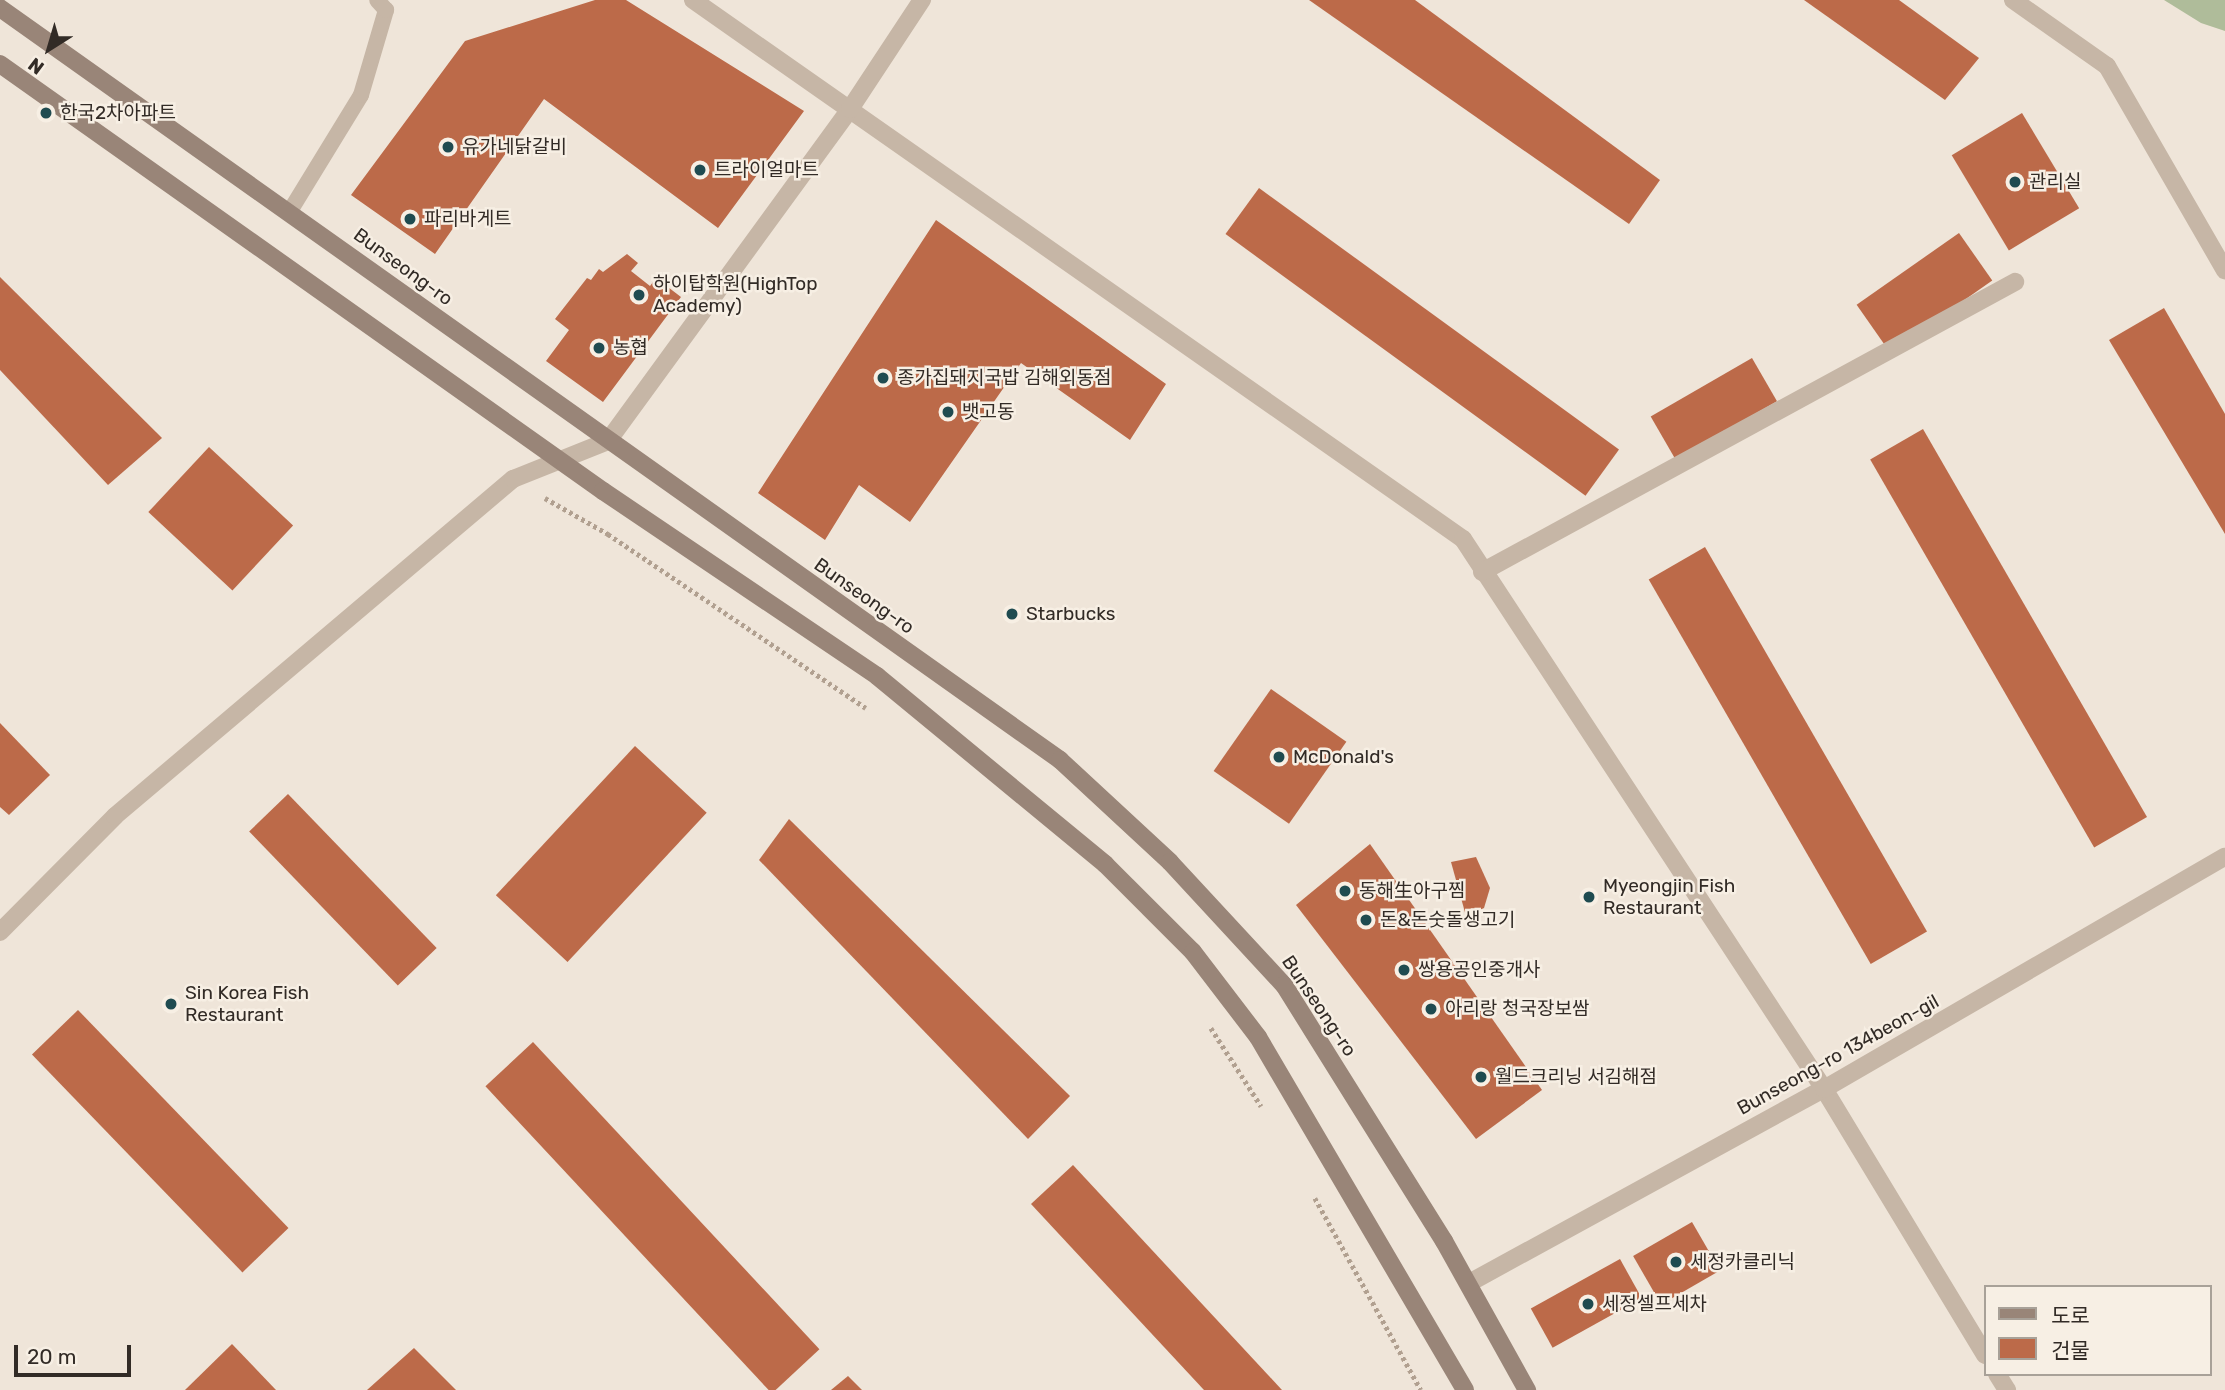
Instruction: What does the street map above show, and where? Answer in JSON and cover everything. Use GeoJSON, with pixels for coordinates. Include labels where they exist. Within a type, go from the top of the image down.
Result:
{"type":"FeatureCollection","features":[{"type":"Feature","properties":{"kind":"main road","name":"Bunseong-ro"},"geometry":{"type":"LineString","coordinates":[[0,8],[290,211],[608,441],[1060,760],[1170,862],[1284,985],[1469,1283],[1527,1390]]}},
{"type":"Feature","properties":{"kind":"main road"},"geometry":{"type":"LineString","coordinates":[[0,64],[557,459],[877,676],[1105,864],[1193,952],[1258,1037],[1325,1143],[1465,1390]]}},
{"type":"Feature","properties":{"kind":"street"},"geometry":{"type":"LineString","coordinates":[[699,4],[722,0]]}},
{"type":"Feature","properties":{"kind":"street"},"geometry":{"type":"LineString","coordinates":[[0,932],[115,816],[513,480],[557,459],[608,441],[850,109],[922,0]]}},
{"type":"Feature","properties":{"kind":"street"},"geometry":{"type":"LineString","coordinates":[[2013,0],[2107,66],[2225,270]]}},
{"type":"Feature","properties":{"kind":"street"},"geometry":{"type":"LineString","coordinates":[[699,4],[1462,539],[1824,1089],[1983,1352]]}},
{"type":"Feature","properties":{"kind":"street"},"geometry":{"type":"LineString","coordinates":[[1482,572],[2015,282]]}},
{"type":"Feature","properties":{"kind":"street","name":"Bunseong-ro 134beon-gil"},"geometry":{"type":"LineString","coordinates":[[1469,1283],[1824,1089],[2225,857]]}},
{"type":"Feature","properties":{"kind":"lane"},"geometry":{"type":"LineString","coordinates":[[290,211],[361,95],[386,10],[377,0]]}},
{"type":"Feature","properties":{"kind":"path"},"geometry":{"type":"LineString","coordinates":[[513,480],[608,534],[870,711]]}},
{"type":"Feature","properties":{"kind":"path"},"geometry":{"type":"LineString","coordinates":[[1209,1026],[1268,1117]]}},
{"type":"Feature","properties":{"kind":"path"},"geometry":{"type":"LineString","coordinates":[[1309,1187],[1421,1390]]}},
{"type":"Feature","properties":{"kind":"green space"},"geometry":{"type":"Polygon","coordinates":[[[2164,0],[2225,0],[2225,31],[2201,23],[2164,0]]]}},
{"type":"Feature","properties":{"kind":"building","name":"트라이얼마트"},"geometry":{"type":"Polygon","coordinates":[[[595,0],[626,0],[804,111],[718,228],[544,99],[435,254],[351,195],[465,41],[595,0]]]}},
{"type":"Feature","properties":{"kind":"building"},"geometry":{"type":"Polygon","coordinates":[[[1309,0],[1415,0],[1660,180],[1629,224],[1309,0]]]}},
{"type":"Feature","properties":{"kind":"building"},"geometry":{"type":"Polygon","coordinates":[[[1804,0],[1899,0],[1979,58],[1945,100],[1804,0]]]}},
{"type":"Feature","properties":{"kind":"building","name":"관리실"},"geometry":{"type":"Polygon","coordinates":[[[2022,113],[2079,208],[2009,250],[1952,155],[2022,113]]]}},
{"type":"Feature","properties":{"kind":"building"},"geometry":{"type":"Polygon","coordinates":[[[1259,188],[1619,450],[1586,496],[1225,234],[1259,188]]]}},
{"type":"Feature","properties":{"kind":"building"},"geometry":{"type":"Polygon","coordinates":[[[936,220],[1166,384],[1130,440],[1021,363],[910,522],[859,485],[825,540],[758,493],[936,220]]]}},
{"type":"Feature","properties":{"kind":"building"},"geometry":{"type":"Polygon","coordinates":[[[1959,233],[1992,281],[1890,352],[1857,305],[1959,233]]]}},
{"type":"Feature","properties":{"kind":"building"},"geometry":{"type":"Polygon","coordinates":[[[627,254],[638,263],[631,271],[650,286],[656,278],[681,297],[603,402],[546,361],[569,330],[555,319],[587,278],[591,280],[599,269],[603,272],[627,254]]]}},
{"type":"Feature","properties":{"kind":"building"},"geometry":{"type":"Polygon","coordinates":[[[0,277],[162,438],[108,485],[0,370],[0,277]]]}},
{"type":"Feature","properties":{"kind":"building"},"geometry":{"type":"Polygon","coordinates":[[[2164,308],[2225,414],[2225,534],[2109,340],[2164,308]]]}},
{"type":"Feature","properties":{"kind":"building"},"geometry":{"type":"Polygon","coordinates":[[[1752,358],[1777,401],[1676,460],[1651,416],[1752,358]]]}},
{"type":"Feature","properties":{"kind":"building"},"geometry":{"type":"Polygon","coordinates":[[[1923,429],[2147,817],[2094,847],[1870,460],[1923,429]]]}},
{"type":"Feature","properties":{"kind":"building"},"geometry":{"type":"Polygon","coordinates":[[[209,447],[293,525],[232,591],[148,512],[209,447]]]}},
{"type":"Feature","properties":{"kind":"building"},"geometry":{"type":"Polygon","coordinates":[[[1705,547],[1927,932],[1871,964],[1649,580],[1705,547]]]}},
{"type":"Feature","properties":{"kind":"building","name":"McDonald's"},"geometry":{"type":"Polygon","coordinates":[[[1271,689],[1346,742],[1289,824],[1214,771],[1271,689]]]}},
{"type":"Feature","properties":{"kind":"building"},"geometry":{"type":"Polygon","coordinates":[[[0,723],[50,775],[9,815],[0,807],[0,723]]]}},
{"type":"Feature","properties":{"kind":"building"},"geometry":{"type":"Polygon","coordinates":[[[635,746],[707,813],[568,962],[496,895],[635,746]]]}},
{"type":"Feature","properties":{"kind":"building"},"geometry":{"type":"Polygon","coordinates":[[[288,794],[437,948],[398,985],[249,832],[288,794]]]}},
{"type":"Feature","properties":{"kind":"building"},"geometry":{"type":"Polygon","coordinates":[[[789,819],[1070,1096],[1028,1139],[759,860],[789,819]]]}},
{"type":"Feature","properties":{"kind":"building"},"geometry":{"type":"Polygon","coordinates":[[[1370,844],[1542,1090],[1476,1139],[1296,905],[1370,844]]]}},
{"type":"Feature","properties":{"kind":"building"},"geometry":{"type":"Polygon","coordinates":[[[1476,857],[1490,888],[1484,908],[1466,916],[1451,862],[1476,857]]]}},
{"type":"Feature","properties":{"kind":"building"},"geometry":{"type":"Polygon","coordinates":[[[78,1010],[288,1228],[242,1272],[32,1054],[78,1010]]]}},
{"type":"Feature","properties":{"kind":"building"},"geometry":{"type":"Polygon","coordinates":[[[533,1042],[819,1349],[776,1390],[769,1390],[485,1086],[533,1042]]]}},
{"type":"Feature","properties":{"kind":"building"},"geometry":{"type":"Polygon","coordinates":[[[1073,1165],[1282,1390],[1204,1390],[1031,1204],[1073,1165]]]}},
{"type":"Feature","properties":{"kind":"building","name":"세정카클리닉"},"geometry":{"type":"Polygon","coordinates":[[[1692,1222],[1720,1270],[1661,1304],[1633,1256],[1692,1222]]]}},
{"type":"Feature","properties":{"kind":"building","name":"세정셀프세차"},"geometry":{"type":"Polygon","coordinates":[[[1620,1259],[1642,1298],[1553,1348],[1531,1308],[1620,1259]]]}},
{"type":"Feature","properties":{"kind":"building"},"geometry":{"type":"Polygon","coordinates":[[[232,1344],[276,1390],[185,1390],[232,1344]]]}},
{"type":"Feature","properties":{"kind":"building"},"geometry":{"type":"Polygon","coordinates":[[[414,1348],[456,1390],[367,1390],[414,1348]]]}},
{"type":"Feature","properties":{"kind":"building"},"geometry":{"type":"Polygon","coordinates":[[[848,1376],[862,1390],[831,1390],[848,1376]]]}},
{"type":"Feature","properties":{"kind":"place","name":"한국2차아파트"},"geometry":{"type":"Point","coordinates":[46,113]}},
{"type":"Feature","properties":{"kind":"place","name":"유가네닭갈비"},"geometry":{"type":"Point","coordinates":[448,147]}},
{"type":"Feature","properties":{"kind":"place","name":"트라이얼마트"},"geometry":{"type":"Point","coordinates":[700,170]}},
{"type":"Feature","properties":{"kind":"place","name":"관리실"},"geometry":{"type":"Point","coordinates":[2015,182]}},
{"type":"Feature","properties":{"kind":"place","name":"파리바게트"},"geometry":{"type":"Point","coordinates":[410,219]}},
{"type":"Feature","properties":{"kind":"place","name":"하이탑학원(HighTop Academy)"},"geometry":{"type":"Point","coordinates":[639,295]}},
{"type":"Feature","properties":{"kind":"place","name":"농협"},"geometry":{"type":"Point","coordinates":[599,348]}},
{"type":"Feature","properties":{"kind":"place","name":"종가집돼지국밥 김해외동점"},"geometry":{"type":"Point","coordinates":[883,378]}},
{"type":"Feature","properties":{"kind":"place","name":"뱃고동"},"geometry":{"type":"Point","coordinates":[948,412]}},
{"type":"Feature","properties":{"kind":"place","name":"Starbucks"},"geometry":{"type":"Point","coordinates":[1012,614]}},
{"type":"Feature","properties":{"kind":"place","name":"McDonald's"},"geometry":{"type":"Point","coordinates":[1279,757]}},
{"type":"Feature","properties":{"kind":"place","name":"동해生아구찜"},"geometry":{"type":"Point","coordinates":[1345,891]}},
{"type":"Feature","properties":{"kind":"place","name":"Myeongjin Fish Restaurant"},"geometry":{"type":"Point","coordinates":[1589,897]}},
{"type":"Feature","properties":{"kind":"place","name":"돈&돈숫돌생고기"},"geometry":{"type":"Point","coordinates":[1366,920]}},
{"type":"Feature","properties":{"kind":"place","name":"쌍용공인중개사"},"geometry":{"type":"Point","coordinates":[1404,970]}},
{"type":"Feature","properties":{"kind":"place","name":"Sin Korea Fish Restaurant"},"geometry":{"type":"Point","coordinates":[171,1004]}},
{"type":"Feature","properties":{"kind":"place","name":"아리랑 청국장보쌈"},"geometry":{"type":"Point","coordinates":[1431,1009]}},
{"type":"Feature","properties":{"kind":"place","name":"월드크리닝 서김해점"},"geometry":{"type":"Point","coordinates":[1481,1077]}},
{"type":"Feature","properties":{"kind":"place","name":"세정카클리닉"},"geometry":{"type":"Point","coordinates":[1676,1262]}},
{"type":"Feature","properties":{"kind":"place","name":"세정셀프세차"},"geometry":{"type":"Point","coordinates":[1588,1304]}}]}
